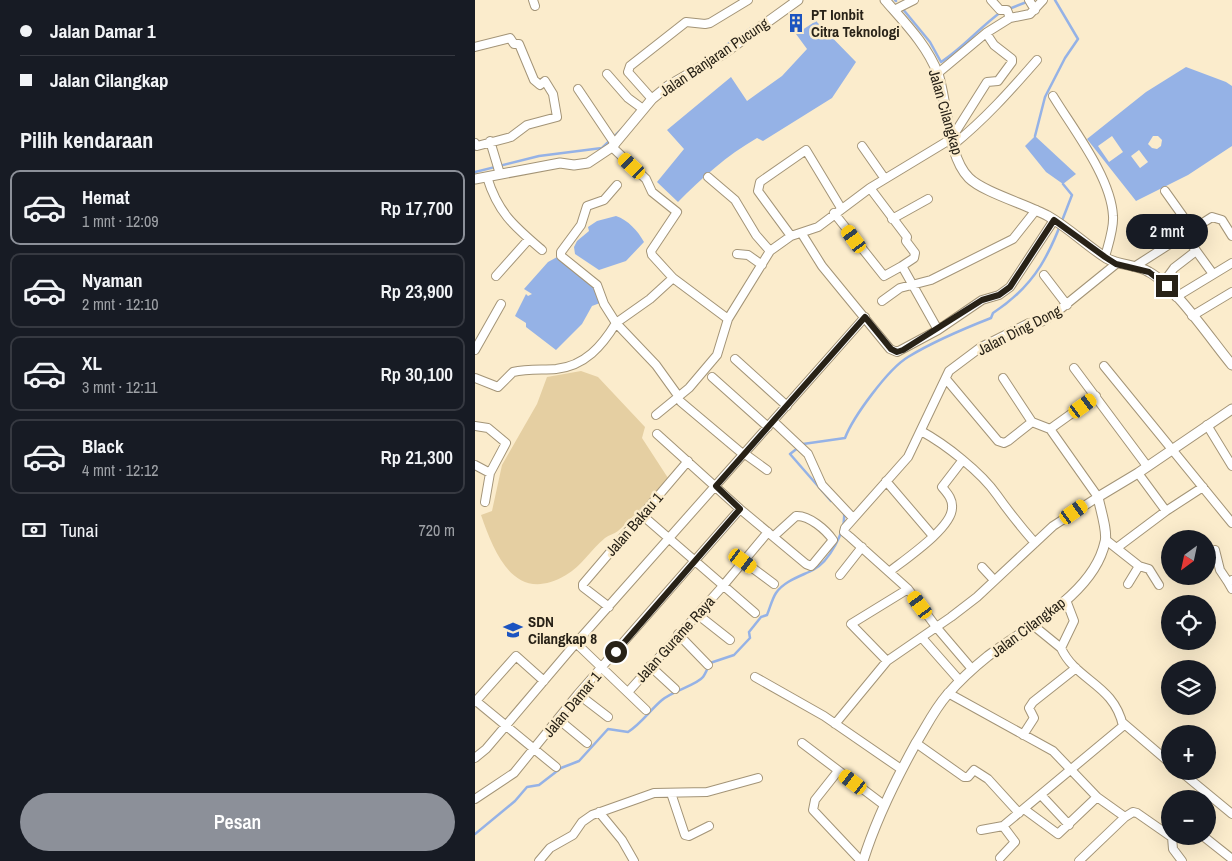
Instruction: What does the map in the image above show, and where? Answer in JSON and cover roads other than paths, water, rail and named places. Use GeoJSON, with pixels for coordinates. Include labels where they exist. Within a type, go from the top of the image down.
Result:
{"type":"FeatureCollection","features":[{"type":"Feature","properties":{"kind":"street"},"geometry":{"type":"LineString","coordinates":[[649,97],[628,72],[630,66],[686,22],[705,24],[748,0]]}},
{"type":"Feature","properties":{"kind":"street","name":"Jalan Cilangkap"},"geometry":{"type":"LineString","coordinates":[[885,0],[921,44],[937,74],[945,102],[952,142],[963,170],[969,178],[990,190],[1059,222],[1116,264],[1149,272],[1176,297],[1232,365]]}},
{"type":"Feature","properties":{"kind":"street"},"geometry":{"type":"LineString","coordinates":[[894,10],[914,0]]}},
{"type":"Feature","properties":{"kind":"street"},"geometry":{"type":"LineString","coordinates":[[991,0],[999,10],[1009,13],[1030,14],[1032,4],[1043,0]]}},
{"type":"Feature","properties":{"kind":"street","name":"Jalan Banjaran Pucung"},"geometry":{"type":"LineString","coordinates":[[475,179],[560,163],[581,165],[588,163],[612,142],[649,97],[723,54],[790,2]]}},
{"type":"Feature","properties":{"kind":"street"},"geometry":{"type":"LineString","coordinates":[[937,74],[1009,13]]}},
{"type":"Feature","properties":{"kind":"street"},"geometry":{"type":"LineString","coordinates":[[952,142],[987,82],[998,81],[1012,62],[994,45],[986,33]]}},
{"type":"Feature","properties":{"kind":"street"},"geometry":{"type":"LineString","coordinates":[[475,47],[510,38],[514,44],[519,44],[535,80],[540,85],[545,81],[553,94],[557,118],[527,125],[511,137],[490,141],[477,146],[475,143]]}},
{"type":"Feature","properties":{"kind":"street"},"geometry":{"type":"LineString","coordinates":[[656,415],[680,399],[717,356],[728,318],[763,265],[770,251],[791,236],[802,234],[817,227],[870,188],[952,142],[993,110],[1037,60]]}},
{"type":"Feature","properties":{"kind":"street"},"geometry":{"type":"LineString","coordinates":[[607,74],[641,108]]}},
{"type":"Feature","properties":{"kind":"street"},"geometry":{"type":"LineString","coordinates":[[578,89],[612,142],[646,179],[653,194],[676,210],[676,214],[651,251],[673,278],[728,318]]}},
{"type":"Feature","properties":{"kind":"street"},"geometry":{"type":"LineString","coordinates":[[1053,96],[1096,166],[1110,198],[1113,217],[1105,257]]}},
{"type":"Feature","properties":{"kind":"street"},"geometry":{"type":"LineString","coordinates":[[490,141],[500,174]]}},
{"type":"Feature","properties":{"kind":"street"},"geometry":{"type":"LineString","coordinates":[[862,146],[885,179]]}},
{"type":"Feature","properties":{"kind":"street"},"geometry":{"type":"LineString","coordinates":[[791,236],[758,191],[757,186],[806,150],[856,241],[883,276],[902,266],[916,255],[906,241],[907,237],[870,188]]}},
{"type":"Feature","properties":{"kind":"street"},"geometry":{"type":"LineString","coordinates":[[487,177],[496,202],[505,216],[542,250]]}},
{"type":"Feature","properties":{"kind":"street"},"geometry":{"type":"LineString","coordinates":[[708,177],[735,200],[756,235],[770,251]]}},
{"type":"Feature","properties":{"kind":"street"},"geometry":{"type":"LineString","coordinates":[[617,185],[604,200],[587,206],[581,225],[561,252],[561,256],[597,285],[604,304],[616,323],[656,365],[680,399],[744,454],[767,470]]}},
{"type":"Feature","properties":{"kind":"street"},"geometry":{"type":"LineString","coordinates":[[1165,190],[1192,229]]}},
{"type":"Feature","properties":{"kind":"street"},"geometry":{"type":"LineString","coordinates":[[893,219],[928,200]]}},
{"type":"Feature","properties":{"kind":"street"},"geometry":{"type":"LineString","coordinates":[[882,300],[900,288],[931,280],[1013,239],[1036,210]]}},
{"type":"Feature","properties":{"kind":"street"},"geometry":{"type":"LineString","coordinates":[[1134,267],[1213,216],[1217,217],[1232,236]]}},
{"type":"Feature","properties":{"kind":"street"},"geometry":{"type":"LineString","coordinates":[[802,234],[822,266],[891,349],[897,352],[939,330],[982,300],[999,295],[1010,287],[1059,222]]}},
{"type":"Feature","properties":{"kind":"street"},"geometry":{"type":"LineString","coordinates":[[1185,234],[1213,274]]}},
{"type":"Feature","properties":{"kind":"street"},"geometry":{"type":"LineString","coordinates":[[496,276],[529,239]]}},
{"type":"Feature","properties":{"kind":"street"},"geometry":{"type":"LineString","coordinates":[[1163,283],[1174,268],[1196,251]]}},
{"type":"Feature","properties":{"kind":"street"},"geometry":{"type":"LineString","coordinates":[[737,254],[748,255],[763,265]]}},
{"type":"Feature","properties":{"kind":"street"},"geometry":{"type":"LineString","coordinates":[[1176,297],[1232,263]]}},
{"type":"Feature","properties":{"kind":"street","name":"Jalan Ding Dong"},"geometry":{"type":"LineString","coordinates":[[853,518],[908,457],[949,371],[981,347],[1029,323],[1041,322],[1067,305],[1116,264]]}},
{"type":"Feature","properties":{"kind":"street"},"geometry":{"type":"LineString","coordinates":[[902,266],[939,330]]}},
{"type":"Feature","properties":{"kind":"street"},"geometry":{"type":"LineString","coordinates":[[1044,275],[1067,305]]}},
{"type":"Feature","properties":{"kind":"street"},"geometry":{"type":"LineString","coordinates":[[475,378],[498,387],[513,372],[559,368],[578,363],[597,351],[616,323],[650,299],[673,278]]}},
{"type":"Feature","properties":{"kind":"street"},"geometry":{"type":"LineString","coordinates":[[1192,316],[1232,292]]}},
{"type":"Feature","properties":{"kind":"street"},"geometry":{"type":"LineString","coordinates":[[475,350],[501,304]]}},
{"type":"Feature","properties":{"kind":"street"},"geometry":{"type":"LineString","coordinates":[[475,758],[486,749],[576,643],[865,317]]}},
{"type":"Feature","properties":{"kind":"street"},"geometry":{"type":"LineString","coordinates":[[735,359],[787,406]]}},
{"type":"Feature","properties":{"kind":"street"},"geometry":{"type":"LineString","coordinates":[[1104,366],[1232,523]]}},
{"type":"Feature","properties":{"kind":"street"},"geometry":{"type":"LineString","coordinates":[[1074,368],[1147,466]]}},
{"type":"Feature","properties":{"kind":"street"},"geometry":{"type":"LineString","coordinates":[[712,377],[771,424],[801,445],[811,458],[822,486],[836,503],[853,518],[844,532],[908,588],[937,628],[972,669]]}},
{"type":"Feature","properties":{"kind":"street"},"geometry":{"type":"LineString","coordinates":[[1003,378],[1032,422],[1050,429],[1098,497],[1106,540],[1118,547],[1139,566],[1149,569],[1159,585]]}},
{"type":"Feature","properties":{"kind":"street"},"geometry":{"type":"LineString","coordinates":[[946,379],[998,441],[1004,443],[1032,422]]}},
{"type":"Feature","properties":{"kind":"street"},"geometry":{"type":"LineString","coordinates":[[1050,429],[1095,396]]}},
{"type":"Feature","properties":{"kind":"street"},"geometry":{"type":"LineString","coordinates":[[835,724],[887,661],[937,628],[994,580],[1053,526],[1138,473],[1232,409]]}},
{"type":"Feature","properties":{"kind":"street"},"geometry":{"type":"LineString","coordinates":[[1207,425],[1232,466]]}},
{"type":"Feature","properties":{"kind":"street"},"geometry":{"type":"LineString","coordinates":[[475,426],[488,428],[506,443],[490,473],[485,502]]}},
{"type":"Feature","properties":{"kind":"street"},"geometry":{"type":"LineString","coordinates":[[921,431],[945,445],[987,483],[1009,514],[1035,543]]}},
{"type":"Feature","properties":{"kind":"street"},"geometry":{"type":"LineString","coordinates":[[657,434],[740,509],[771,534]]}},
{"type":"Feature","properties":{"kind":"street","name":"Jalan Bakau 1"},"geometry":{"type":"LineString","coordinates":[[609,606],[583,587],[583,584],[688,461]]}},
{"type":"Feature","properties":{"kind":"street"},"geometry":{"type":"LineString","coordinates":[[889,572],[933,536],[952,513],[952,502],[942,487],[962,461]]}},
{"type":"Feature","properties":{"kind":"street"},"geometry":{"type":"LineString","coordinates":[[475,465],[490,473]]}},
{"type":"Feature","properties":{"kind":"street"},"geometry":{"type":"LineString","coordinates":[[1138,473],[1166,511]]}},
{"type":"Feature","properties":{"kind":"street"},"geometry":{"type":"LineString","coordinates":[[887,481],[933,536]]}},
{"type":"Feature","properties":{"kind":"street"},"geometry":{"type":"LineString","coordinates":[[1118,547],[1166,511],[1203,487]]}},
{"type":"Feature","properties":{"kind":"street","name":"Jalan Damar 1"},"geometry":{"type":"LineString","coordinates":[[475,799],[514,773],[578,694],[603,668],[740,509]]}},
{"type":"Feature","properties":{"kind":"street"},"geometry":{"type":"LineString","coordinates":[[642,515],[669,537],[722,587],[755,613]]}},
{"type":"Feature","properties":{"kind":"street","name":"Jalan Gurame Raya"},"geometry":{"type":"LineString","coordinates":[[629,691],[743,561],[771,534],[801,515],[814,522],[833,540],[811,566],[771,534]]}},
{"type":"Feature","properties":{"kind":"street","name":"Jalan Cilangkap"},"geometry":{"type":"LineString","coordinates":[[862,861],[884,805],[901,770],[938,706],[972,669],[1034,626],[1065,600],[1095,564],[1106,540]]}},
{"type":"Feature","properties":{"kind":"street"},"geometry":{"type":"LineString","coordinates":[[840,575],[862,547]]}},
{"type":"Feature","properties":{"kind":"street"},"geometry":{"type":"LineString","coordinates":[[1216,554],[1220,570],[1231,583]]}},
{"type":"Feature","properties":{"kind":"street"},"geometry":{"type":"LineString","coordinates":[[743,561],[775,584]]}},
{"type":"Feature","properties":{"kind":"street"},"geometry":{"type":"LineString","coordinates":[[1128,584],[1139,566]]}},
{"type":"Feature","properties":{"kind":"street"},"geometry":{"type":"LineString","coordinates":[[982,567],[994,580]]}},
{"type":"Feature","properties":{"kind":"street"},"geometry":{"type":"LineString","coordinates":[[887,661],[851,624],[908,588]]}},
{"type":"Feature","properties":{"kind":"street"},"geometry":{"type":"LineString","coordinates":[[1061,648],[1074,621],[1065,600]]}},
{"type":"Feature","properties":{"kind":"street"},"geometry":{"type":"LineString","coordinates":[[697,614],[729,640]]}},
{"type":"Feature","properties":{"kind":"street"},"geometry":{"type":"LineString","coordinates":[[1034,626],[1061,648],[1065,656],[1076,668],[1109,695],[1123,722],[1161,755]]}},
{"type":"Feature","properties":{"kind":"street"},"geometry":{"type":"LineString","coordinates":[[678,634],[708,665]]}},
{"type":"Feature","properties":{"kind":"street"},"geometry":{"type":"LineString","coordinates":[[923,639],[960,681]]}},
{"type":"Feature","properties":{"kind":"street"},"geometry":{"type":"LineString","coordinates":[[576,643],[629,691],[646,710]]}},
{"type":"Feature","properties":{"kind":"street"},"geometry":{"type":"LineString","coordinates":[[544,681],[516,656],[475,702],[556,767]]}},
{"type":"Feature","properties":{"kind":"street"},"geometry":{"type":"LineString","coordinates":[[650,666],[675,689]]}},
{"type":"Feature","properties":{"kind":"street"},"geometry":{"type":"LineString","coordinates":[[1023,735],[1034,718],[1029,708],[1033,702],[1076,668]]}},
{"type":"Feature","properties":{"kind":"street"},"geometry":{"type":"LineString","coordinates":[[755,677],[779,689],[835,724],[901,770]]}},
{"type":"Feature","properties":{"kind":"street"},"geometry":{"type":"LineString","coordinates":[[948,693],[1053,750],[1097,797],[1125,816]]}},
{"type":"Feature","properties":{"kind":"street"},"geometry":{"type":"LineString","coordinates":[[578,694],[608,717]]}},
{"type":"Feature","properties":{"kind":"street"},"geometry":{"type":"LineString","coordinates":[[558,719],[587,743]]}},
{"type":"Feature","properties":{"kind":"street"},"geometry":{"type":"LineString","coordinates":[[981,830],[1003,826],[1122,729],[1123,722]]}},
{"type":"Feature","properties":{"kind":"street"},"geometry":{"type":"LineString","coordinates":[[801,743],[884,805]]}},
{"type":"Feature","properties":{"kind":"street"},"geometry":{"type":"LineString","coordinates":[[916,744],[964,777],[968,777],[974,770],[988,779],[1021,811],[1054,833],[1061,833],[1097,797]]}},
{"type":"Feature","properties":{"kind":"street"},"geometry":{"type":"LineString","coordinates":[[838,771],[815,800],[813,810],[862,861]]}},
{"type":"Feature","properties":{"kind":"street"},"geometry":{"type":"LineString","coordinates":[[539,861],[550,848],[573,835],[586,819],[599,812],[654,793],[707,792],[758,778]]}},
{"type":"Feature","properties":{"kind":"street"},"geometry":{"type":"LineString","coordinates":[[1191,780],[1232,814]]}},
{"type":"Feature","properties":{"kind":"street"},"geometry":{"type":"LineString","coordinates":[[671,792],[685,835],[689,836],[709,826]]}},
{"type":"Feature","properties":{"kind":"street"},"geometry":{"type":"LineString","coordinates":[[1041,795],[1069,825]]}},
{"type":"Feature","properties":{"kind":"street"},"geometry":{"type":"LineString","coordinates":[[599,812],[622,840],[634,861]]}},
{"type":"Feature","properties":{"kind":"street"},"geometry":{"type":"LineString","coordinates":[[1079,861],[1125,816],[1133,812],[1161,829]]}},
{"type":"Feature","properties":{"kind":"street"},"geometry":{"type":"LineString","coordinates":[[1000,858],[1015,842],[1003,826]]}},
{"type":"Feature","properties":{"kind":"street"},"geometry":{"type":"LineString","coordinates":[[1173,845],[1173,849],[1182,861]]}},
{"type":"Feature","properties":{"kind":"street"},"geometry":{"type":"LineString","coordinates":[[1214,845],[1232,859]]}},
{"type":"Feature","properties":{"kind":"water"},"geometry":{"type":"Polygon","coordinates":[[[816,21],[856,62],[832,98],[763,141],[757,138],[735,152],[715,167],[678,202],[657,182],[684,149],[667,130],[731,77],[747,101],[782,76],[807,49],[796,34],[816,21]]]}},
{"type":"Feature","properties":{"kind":"water"},"geometry":{"type":"Polygon","coordinates":[[[1186,67],[1226,82],[1232,86],[1232,146],[1188,175],[1136,201],[1087,139],[1146,92],[1186,67]],[[1112,136],[1098,146],[1109,162],[1123,152],[1112,136]],[[1153,136],[1148,144],[1152,148],[1157,149],[1161,146],[1162,140],[1158,136],[1153,136]],[[1139,150],[1131,156],[1140,168],[1148,162],[1139,150]]]}},
{"type":"Feature","properties":{"kind":"water"},"geometry":{"type":"Polygon","coordinates":[[[1035,136],[1076,174],[1063,184],[1046,172],[1025,146],[1035,136]]]}},
{"type":"Feature","properties":{"kind":"water"},"geometry":{"type":"Polygon","coordinates":[[[616,216],[632,226],[644,242],[626,261],[599,270],[575,254],[574,247],[577,241],[589,231],[588,227],[597,221],[616,216]]]}},
{"type":"Feature","properties":{"kind":"water"},"geometry":{"type":"Polygon","coordinates":[[[559,256],[597,288],[600,303],[592,306],[582,324],[556,350],[526,327],[526,323],[515,316],[526,294],[528,296],[532,294],[524,289],[548,262],[559,256]]]}},
{"type":"Feature","properties":{"kind":"waterway"},"geometry":{"type":"LineString","coordinates":[[1035,136],[1045,97],[1065,58],[1078,39],[1055,0]]}},
{"type":"Feature","properties":{"kind":"waterway"},"geometry":{"type":"LineString","coordinates":[[1009,9],[1029,1]]}},
{"type":"Feature","properties":{"kind":"waterway"},"geometry":{"type":"LineString","coordinates":[[902,8],[930,42],[941,62],[1001,12]]}},
{"type":"Feature","properties":{"kind":"waterway"},"geometry":{"type":"LineString","coordinates":[[709,57],[754,26]]}},
{"type":"Feature","properties":{"kind":"waterway"},"geometry":{"type":"LineString","coordinates":[[475,172],[539,156],[602,148],[623,128]]}},
{"type":"Feature","properties":{"kind":"waterway"},"geometry":{"type":"LineString","coordinates":[[831,501],[790,454],[803,444],[845,438],[855,418],[872,394],[900,363],[938,341],[991,318],[993,313],[1010,301],[1034,275],[1051,246],[1072,195],[1063,184]]}},
{"type":"Feature","properties":{"kind":"waterway"},"geometry":{"type":"LineString","coordinates":[[475,834],[515,801],[527,787],[539,785],[561,768],[579,761],[608,729],[628,732],[638,725],[666,697],[700,680],[710,663],[734,655],[750,638],[749,632],[761,617],[767,615],[773,598],[779,589],[788,582],[813,570],[825,560],[839,537],[844,513]]}},
{"type":"Feature","properties":{"kind":"place","name":"PT Ionbit Citra Teknologi"},"geometry":{"type":"Point","coordinates":[796,23]}},
{"type":"Feature","properties":{"kind":"place","name":"SDN Cilangkap 8"},"geometry":{"type":"Point","coordinates":[513,630]}}]}
